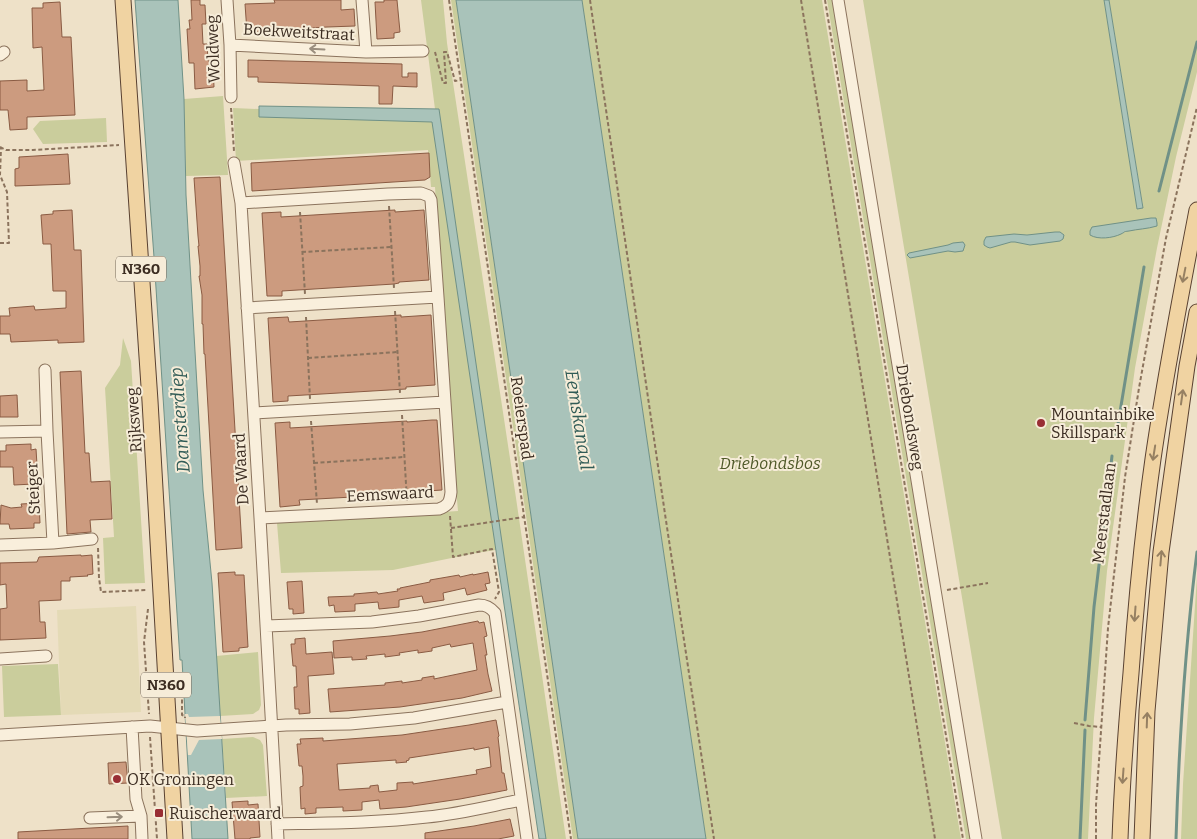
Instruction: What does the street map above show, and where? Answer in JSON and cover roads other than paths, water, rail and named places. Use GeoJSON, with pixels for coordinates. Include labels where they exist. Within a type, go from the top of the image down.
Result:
{"type":"FeatureCollection","features":[{"type":"Feature","properties":{"kind":"main road","name":"Rijksweg"},"geometry":{"type":"LineString","coordinates":[[123,0],[153,450],[175,839]]}},
{"type":"Feature","properties":{"kind":"main road"},"geometry":{"type":"LineString","coordinates":[[1120,839],[1123,769],[1145,521],[1171,343],[1197,210]]}},
{"type":"Feature","properties":{"kind":"main road"},"geometry":{"type":"LineString","coordinates":[[1142,839],[1147,711],[1161,552],[1187,366],[1197,312]]}},
{"type":"Feature","properties":{"kind":"street","name":"Woldweg"},"geometry":{"type":"LineString","coordinates":[[228,0],[231,97]]}},
{"type":"Feature","properties":{"kind":"street","name":"Boekweitstraat"},"geometry":{"type":"LineString","coordinates":[[362,0],[366,52]]}},
{"type":"Feature","properties":{"kind":"street","name":"Driebondsweg"},"geometry":{"type":"LineString","coordinates":[[838,0],[976,839]]}},
{"type":"Feature","properties":{"kind":"street","name":"Boekweitstraat"},"geometry":{"type":"LineString","coordinates":[[230,45],[366,52],[423,52]]}},
{"type":"Feature","properties":{"kind":"street","name":"De Waard"},"geometry":{"type":"LineString","coordinates":[[234,163],[241,203],[278,839]]}},
{"type":"Feature","properties":{"kind":"street","name":"Eemswaard"},"geometry":{"type":"LineString","coordinates":[[241,203],[388,194],[421,193],[429,196],[431,200],[451,492],[449,503],[439,509],[260,518]]}},
{"type":"Feature","properties":{"kind":"street"},"geometry":{"type":"LineString","coordinates":[[247,308],[438,297]]}},
{"type":"Feature","properties":{"kind":"street","name":"Steiger"},"geometry":{"type":"LineString","coordinates":[[45,370],[46,430],[53,543]]}},
{"type":"Feature","properties":{"kind":"street"},"geometry":{"type":"LineString","coordinates":[[254,413],[445,402]]}},
{"type":"Feature","properties":{"kind":"street"},"geometry":{"type":"LineString","coordinates":[[0,432],[46,430]]}},
{"type":"Feature","properties":{"kind":"street"},"geometry":{"type":"LineString","coordinates":[[0,545],[92,539]]}},
{"type":"Feature","properties":{"kind":"street"},"geometry":{"type":"LineString","coordinates":[[266,626],[372,622],[479,605],[490,607],[495,612],[527,839]]}},
{"type":"Feature","properties":{"kind":"street"},"geometry":{"type":"LineString","coordinates":[[0,659],[46,656]]}},
{"type":"Feature","properties":{"kind":"street"},"geometry":{"type":"LineString","coordinates":[[0,735],[132,726],[197,731],[286,725],[350,724],[414,718],[507,702]]}},
{"type":"Feature","properties":{"kind":"street"},"geometry":{"type":"LineString","coordinates":[[132,726],[136,799],[141,816],[142,839]]}},
{"type":"Feature","properties":{"kind":"street"},"geometry":{"type":"LineString","coordinates":[[277,824],[375,822],[426,817],[452,814],[521,800]]}},
{"type":"Feature","properties":{"kind":"street"},"geometry":{"type":"LineString","coordinates":[[90,818],[141,816]]}},
{"type":"Feature","properties":{"kind":"water","name":"Damsterdiep"},"geometry":{"type":"Polygon","coordinates":[[[135,0],[178,0],[184,99],[186,195],[203,490],[212,583],[228,839],[192,839],[182,660],[180,660],[135,0]]]}},
{"type":"Feature","properties":{"kind":"water","name":"Eemskanaal"},"geometry":{"type":"Polygon","coordinates":[[[456,0],[582,0],[706,839],[578,839],[456,0]]]}},
{"type":"Feature","properties":{"kind":"water"},"geometry":{"type":"Polygon","coordinates":[[[1104,0],[1109,0],[1143,208],[1137,209],[1104,0]]]}},
{"type":"Feature","properties":{"kind":"water"},"geometry":{"type":"Polygon","coordinates":[[[259,106],[439,109],[546,839],[539,839],[432,122],[259,117],[259,106]]]}},
{"type":"Feature","properties":{"kind":"water"},"geometry":{"type":"Polygon","coordinates":[[[1156,218],[1157,226],[1110,237],[1097,238],[1090,235],[1092,227],[1156,218]]]}},
{"type":"Feature","properties":{"kind":"water"},"geometry":{"type":"Polygon","coordinates":[[[1060,232],[1064,235],[1063,239],[1030,245],[1011,242],[990,248],[984,245],[986,237],[1060,232]]]}},
{"type":"Feature","properties":{"kind":"water"},"geometry":{"type":"Polygon","coordinates":[[[963,242],[965,245],[963,251],[948,251],[910,258],[907,255],[909,253],[963,242]]]}},
{"type":"Feature","properties":{"kind":"waterway"},"geometry":{"type":"LineString","coordinates":[[1159,191],[1197,42]]}},
{"type":"Feature","properties":{"kind":"waterway"},"geometry":{"type":"LineString","coordinates":[[1116,436],[1144,267]]}},
{"type":"Feature","properties":{"kind":"waterway"},"geometry":{"type":"LineString","coordinates":[[1085,720],[1094,607],[1112,456]]}},
{"type":"Feature","properties":{"kind":"waterway"},"geometry":{"type":"LineString","coordinates":[[1176,839],[1183,695],[1197,552]]}},
{"type":"Feature","properties":{"kind":"waterway"},"geometry":{"type":"LineString","coordinates":[[1080,839],[1085,730]]}},
{"type":"Feature","properties":{"kind":"place","name":"Mountainbike Skillspark"},"geometry":{"type":"Point","coordinates":[1041,423]}},
{"type":"Feature","properties":{"kind":"place","name":"OK Groningen"},"geometry":{"type":"Point","coordinates":[117,779]}},
{"type":"Feature","properties":{"kind":"place","name":"Ruischerwaard"},"geometry":{"type":"Point","coordinates":[159,813]}},
{"type":"Feature","properties":{"kind":"park label","name":"Driebondsbos"},"geometry":{"type":"Point","coordinates":[770,463]}}]}
